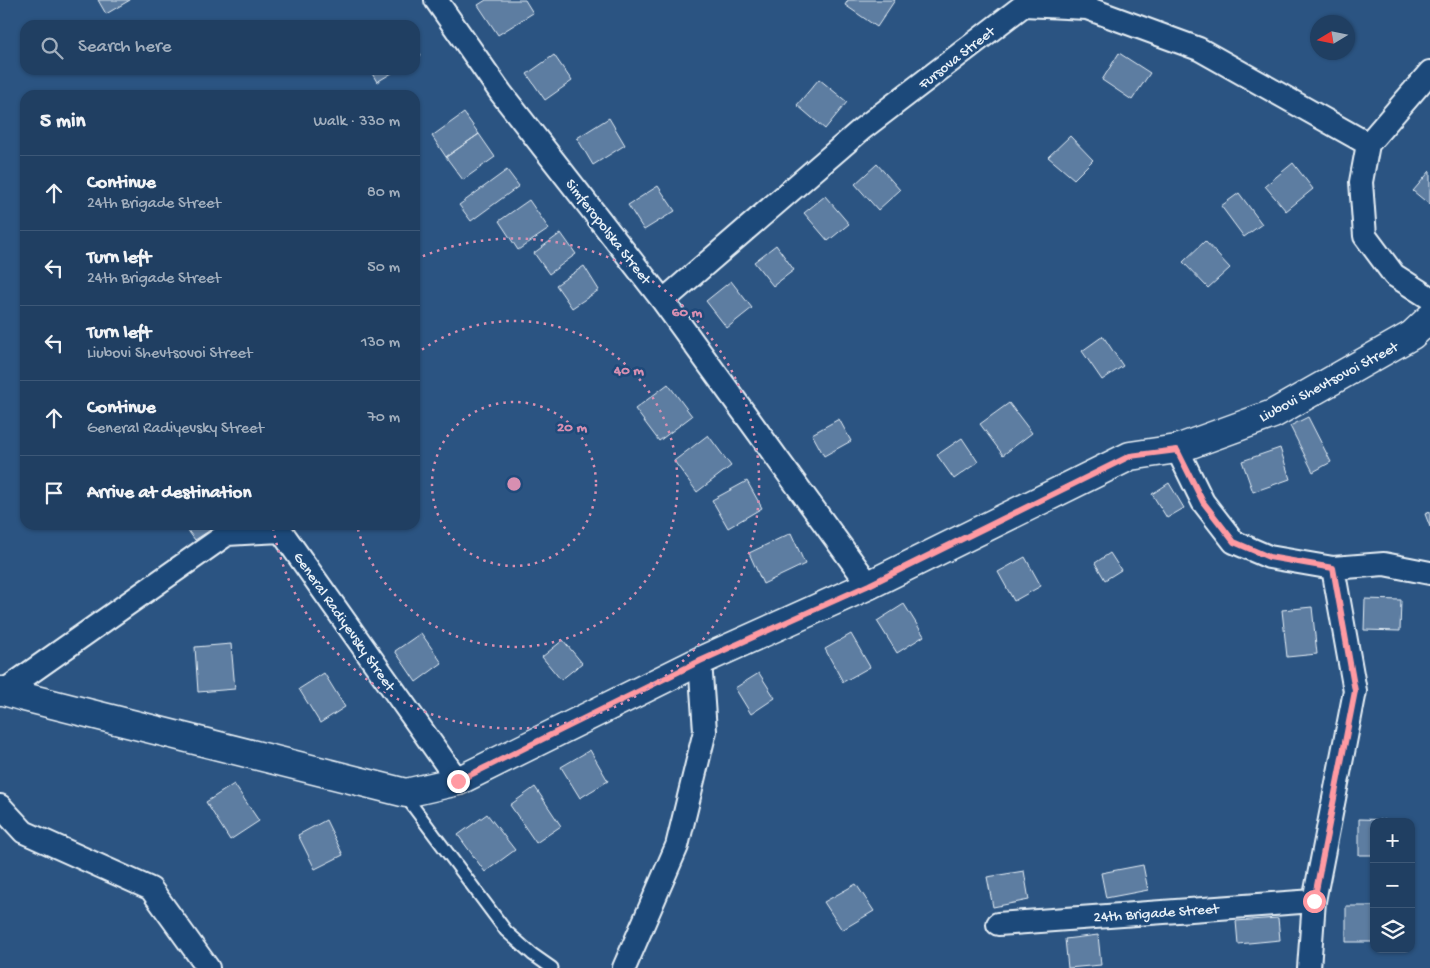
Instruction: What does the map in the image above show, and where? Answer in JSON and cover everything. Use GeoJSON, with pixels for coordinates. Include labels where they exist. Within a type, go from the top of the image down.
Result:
{"type":"FeatureCollection","features":[{"type":"Feature","properties":{"kind":"street","name":"Simferopolska Street"},"geometry":{"type":"LineString","coordinates":[[436,0],[501,93],[663,301],[869,585]]}},
{"type":"Feature","properties":{"kind":"street","name":"Fursova Street"},"geometry":{"type":"LineString","coordinates":[[663,301],[862,130],[1024,4],[1087,8],[1199,49],[1368,144]]}},
{"type":"Feature","properties":{"kind":"street"},"geometry":{"type":"LineString","coordinates":[[1430,72],[1368,144],[1361,182],[1365,236],[1394,275],[1430,298]]}},
{"type":"Feature","properties":{"kind":"street","name":"Liubovi Shevtsovoi Street"},"geometry":{"type":"LineString","coordinates":[[700,661],[869,585],[1130,456],[1177,450],[1273,414],[1412,336],[1430,318]]}},
{"type":"Feature","properties":{"kind":"street"},"geometry":{"type":"LineString","coordinates":[[1177,450],[1203,502],[1234,542],[1269,557],[1333,568],[1384,564],[1430,573]]}},
{"type":"Feature","properties":{"kind":"street","name":"General Radiyevsky Street"},"geometry":{"type":"LineString","coordinates":[[2,691],[227,534],[280,531],[458,781]]}},
{"type":"Feature","properties":{"kind":"street"},"geometry":{"type":"LineString","coordinates":[[1309,968],[1314,901],[1355,691],[1333,568]]}},
{"type":"Feature","properties":{"kind":"street"},"geometry":{"type":"LineString","coordinates":[[624,968],[676,846],[705,731],[700,661]]}},
{"type":"Feature","properties":{"kind":"street","name":"General Radiyevsky Street"},"geometry":{"type":"LineString","coordinates":[[2,691],[406,793],[458,781],[700,661]]}},
{"type":"Feature","properties":{"kind":"street"},"geometry":{"type":"LineString","coordinates":[[0,806],[24,832],[151,889],[208,968]]}},
{"type":"Feature","properties":{"kind":"street","name":"24th Brigade Street"},"geometry":{"type":"LineString","coordinates":[[998,924],[1314,901]]}},
{"type":"Feature","properties":{"kind":"lane"},"geometry":{"type":"LineString","coordinates":[[402,792],[506,931],[532,954],[552,968]]}},
{"type":"Feature","properties":{"kind":"building"},"geometry":{"type":"Polygon","coordinates":[[[98,0],[130,0],[106,14],[98,0]]]}},
{"type":"Feature","properties":{"kind":"building"},"geometry":{"type":"Polygon","coordinates":[[[486,0],[525,0],[533,13],[498,35],[478,5],[486,0]]]}},
{"type":"Feature","properties":{"kind":"building"},"geometry":{"type":"Polygon","coordinates":[[[848,0],[895,0],[877,27],[845,5],[848,0]]]}},
{"type":"Feature","properties":{"kind":"building"},"geometry":{"type":"Polygon","coordinates":[[[1119,53],[1150,73],[1132,100],[1102,80],[1119,53]]]}},
{"type":"Feature","properties":{"kind":"building"},"geometry":{"type":"Polygon","coordinates":[[[554,55],[572,81],[545,100],[527,74],[554,55]]]}},
{"type":"Feature","properties":{"kind":"building"},"geometry":{"type":"Polygon","coordinates":[[[373,75],[389,75],[377,82],[373,75]]]}},
{"type":"Feature","properties":{"kind":"building"},"geometry":{"type":"Polygon","coordinates":[[[819,79],[847,102],[825,129],[797,105],[819,79]]]}},
{"type":"Feature","properties":{"kind":"building"},"geometry":{"type":"Polygon","coordinates":[[[464,113],[479,134],[446,157],[432,136],[464,113]]]}},
{"type":"Feature","properties":{"kind":"building"},"geometry":{"type":"Polygon","coordinates":[[[609,118],[625,145],[593,165],[577,138],[609,118]]]}},
{"type":"Feature","properties":{"kind":"building"},"geometry":{"type":"Polygon","coordinates":[[[479,134],[495,157],[463,180],[446,157],[479,134]]]}},
{"type":"Feature","properties":{"kind":"building"},"geometry":{"type":"Polygon","coordinates":[[[1070,136],[1093,160],[1074,179],[1048,157],[1070,136]]]}},
{"type":"Feature","properties":{"kind":"building"},"geometry":{"type":"Polygon","coordinates":[[[1293,163],[1313,189],[1286,211],[1265,186],[1293,163]]]}},
{"type":"Feature","properties":{"kind":"building"},"geometry":{"type":"Polygon","coordinates":[[[877,164],[900,190],[878,210],[855,184],[877,164]]]}},
{"type":"Feature","properties":{"kind":"building"},"geometry":{"type":"Polygon","coordinates":[[[507,170],[519,186],[471,221],[459,205],[507,170]]]}},
{"type":"Feature","properties":{"kind":"building"},"geometry":{"type":"Polygon","coordinates":[[[1430,171],[1430,205],[1413,191],[1430,171]]]}},
{"type":"Feature","properties":{"kind":"building"},"geometry":{"type":"Polygon","coordinates":[[[658,186],[675,211],[644,230],[628,205],[658,186]]]}},
{"type":"Feature","properties":{"kind":"building"},"geometry":{"type":"Polygon","coordinates":[[[1239,193],[1262,224],[1244,237],[1221,206],[1239,193]]]}},
{"type":"Feature","properties":{"kind":"building"},"geometry":{"type":"Polygon","coordinates":[[[825,196],[849,224],[828,241],[804,213],[825,196]]]}},
{"type":"Feature","properties":{"kind":"building"},"geometry":{"type":"Polygon","coordinates":[[[529,200],[549,229],[518,250],[499,221],[529,200]]]}},
{"type":"Feature","properties":{"kind":"building"},"geometry":{"type":"Polygon","coordinates":[[[561,233],[576,254],[549,274],[534,253],[561,233]]]}},
{"type":"Feature","properties":{"kind":"building"},"geometry":{"type":"Polygon","coordinates":[[[1205,241],[1230,268],[1208,288],[1183,262],[1205,241]]]}},
{"type":"Feature","properties":{"kind":"building"},"geometry":{"type":"Polygon","coordinates":[[[776,245],[794,270],[773,286],[754,262],[776,245]]]}},
{"type":"Feature","properties":{"kind":"building"},"geometry":{"type":"Polygon","coordinates":[[[584,266],[599,290],[572,308],[556,285],[584,266]]]}},
{"type":"Feature","properties":{"kind":"building"},"geometry":{"type":"Polygon","coordinates":[[[731,281],[752,308],[727,328],[706,301],[731,281]]]}},
{"type":"Feature","properties":{"kind":"building"},"geometry":{"type":"Polygon","coordinates":[[[1103,336],[1123,366],[1102,380],[1082,351],[1103,336]]]}},
{"type":"Feature","properties":{"kind":"building"},"geometry":{"type":"Polygon","coordinates":[[[668,384],[692,416],[659,441],[635,409],[668,384]]]}},
{"type":"Feature","properties":{"kind":"building"},"geometry":{"type":"Polygon","coordinates":[[[1009,403],[1032,433],[1003,455],[980,424],[1009,403]]]}},
{"type":"Feature","properties":{"kind":"building"},"geometry":{"type":"Polygon","coordinates":[[[1308,417],[1331,462],[1313,472],[1290,426],[1308,417]]]}},
{"type":"Feature","properties":{"kind":"building"},"geometry":{"type":"Polygon","coordinates":[[[839,419],[851,441],[824,456],[812,434],[839,419]]]}},
{"type":"Feature","properties":{"kind":"building"},"geometry":{"type":"Polygon","coordinates":[[[708,435],[731,466],[697,492],[674,461],[708,435]]]}},
{"type":"Feature","properties":{"kind":"building"},"geometry":{"type":"Polygon","coordinates":[[[962,438],[978,462],[954,479],[937,455],[962,438]]]}},
{"type":"Feature","properties":{"kind":"building"},"geometry":{"type":"Polygon","coordinates":[[[1280,448],[1290,479],[1253,492],[1242,461],[1280,448]]]}},
{"type":"Feature","properties":{"kind":"building"},"geometry":{"type":"Polygon","coordinates":[[[747,481],[762,508],[728,528],[712,500],[747,481]]]}},
{"type":"Feature","properties":{"kind":"building"},"geometry":{"type":"Polygon","coordinates":[[[1169,483],[1184,508],[1167,518],[1152,494],[1169,483]]]}},
{"type":"Feature","properties":{"kind":"building"},"geometry":{"type":"Polygon","coordinates":[[[1430,512],[1430,527],[1425,514],[1430,512]]]}},
{"type":"Feature","properties":{"kind":"building"},"geometry":{"type":"Polygon","coordinates":[[[188,530],[210,530],[195,540],[188,530]]]}},
{"type":"Feature","properties":{"kind":"building"},"geometry":{"type":"Polygon","coordinates":[[[791,533],[805,564],[763,584],[749,553],[791,533]]]}},
{"type":"Feature","properties":{"kind":"building"},"geometry":{"type":"Polygon","coordinates":[[[1110,553],[1121,570],[1105,580],[1095,563],[1110,553]]]}},
{"type":"Feature","properties":{"kind":"building"},"geometry":{"type":"Polygon","coordinates":[[[1025,557],[1041,586],[1014,601],[998,572],[1025,557]]]}},
{"type":"Feature","properties":{"kind":"building"},"geometry":{"type":"Polygon","coordinates":[[[1365,599],[1401,600],[1400,631],[1364,630],[1365,599]]]}},
{"type":"Feature","properties":{"kind":"building"},"geometry":{"type":"Polygon","coordinates":[[[904,604],[924,636],[897,653],[877,621],[904,604]]]}},
{"type":"Feature","properties":{"kind":"building"},"geometry":{"type":"Polygon","coordinates":[[[1312,607],[1317,654],[1287,657],[1282,610],[1312,607]]]}},
{"type":"Feature","properties":{"kind":"building"},"geometry":{"type":"Polygon","coordinates":[[[421,633],[442,663],[416,682],[395,651],[421,633]]]}},
{"type":"Feature","properties":{"kind":"building"},"geometry":{"type":"Polygon","coordinates":[[[851,634],[870,667],[843,682],[825,649],[851,634]]]}},
{"type":"Feature","properties":{"kind":"building"},"geometry":{"type":"Polygon","coordinates":[[[563,640],[582,663],[561,680],[542,657],[563,640]]]}},
{"type":"Feature","properties":{"kind":"building"},"geometry":{"type":"Polygon","coordinates":[[[231,644],[235,689],[198,692],[195,647],[231,644]]]}},
{"type":"Feature","properties":{"kind":"building"},"geometry":{"type":"Polygon","coordinates":[[[324,673],[345,707],[320,723],[299,689],[324,673]]]}},
{"type":"Feature","properties":{"kind":"building"},"geometry":{"type":"Polygon","coordinates":[[[759,673],[775,698],[751,714],[735,688],[759,673]]]}},
{"type":"Feature","properties":{"kind":"building"},"geometry":{"type":"Polygon","coordinates":[[[590,750],[608,781],[580,798],[561,767],[590,750]]]}},
{"type":"Feature","properties":{"kind":"building"},"geometry":{"type":"Polygon","coordinates":[[[234,784],[259,821],[230,840],[206,802],[234,784]]]}},
{"type":"Feature","properties":{"kind":"building"},"geometry":{"type":"Polygon","coordinates":[[[535,787],[561,826],[536,843],[510,805],[535,787]]]}},
{"type":"Feature","properties":{"kind":"building"},"geometry":{"type":"Polygon","coordinates":[[[487,814],[515,850],[485,872],[458,835],[487,814]]]}},
{"type":"Feature","properties":{"kind":"building"},"geometry":{"type":"Polygon","coordinates":[[[1359,819],[1370,819],[1370,855],[1359,855],[1359,819]]]}},
{"type":"Feature","properties":{"kind":"building"},"geometry":{"type":"Polygon","coordinates":[[[326,820],[343,855],[315,869],[298,835],[326,820]]]}},
{"type":"Feature","properties":{"kind":"building"},"geometry":{"type":"Polygon","coordinates":[[[1143,865],[1148,890],[1106,898],[1101,873],[1143,865]]]}},
{"type":"Feature","properties":{"kind":"building"},"geometry":{"type":"Polygon","coordinates":[[[1024,871],[1029,900],[993,907],[987,877],[1024,871]]]}},
{"type":"Feature","properties":{"kind":"building"},"geometry":{"type":"Polygon","coordinates":[[[856,884],[874,911],[842,930],[824,902],[856,884]]]}},
{"type":"Feature","properties":{"kind":"building"},"geometry":{"type":"Polygon","coordinates":[[[1346,906],[1370,906],[1370,942],[1346,942],[1346,906]]]}},
{"type":"Feature","properties":{"kind":"building"},"geometry":{"type":"Polygon","coordinates":[[[1278,918],[1280,940],[1238,944],[1236,921],[1278,918]]]}},
{"type":"Feature","properties":{"kind":"building"},"geometry":{"type":"Polygon","coordinates":[[[1098,935],[1101,965],[1068,968],[1065,939],[1098,935]]]}},
{"type":"Feature","properties":{"kind":"route"},"geometry":{"type":"LineString","coordinates":[[458,781],[700,661],[869,585],[1130,456],[1177,450],[1203,502],[1234,542],[1269,557],[1333,568],[1355,691],[1314,901]]}}]}
